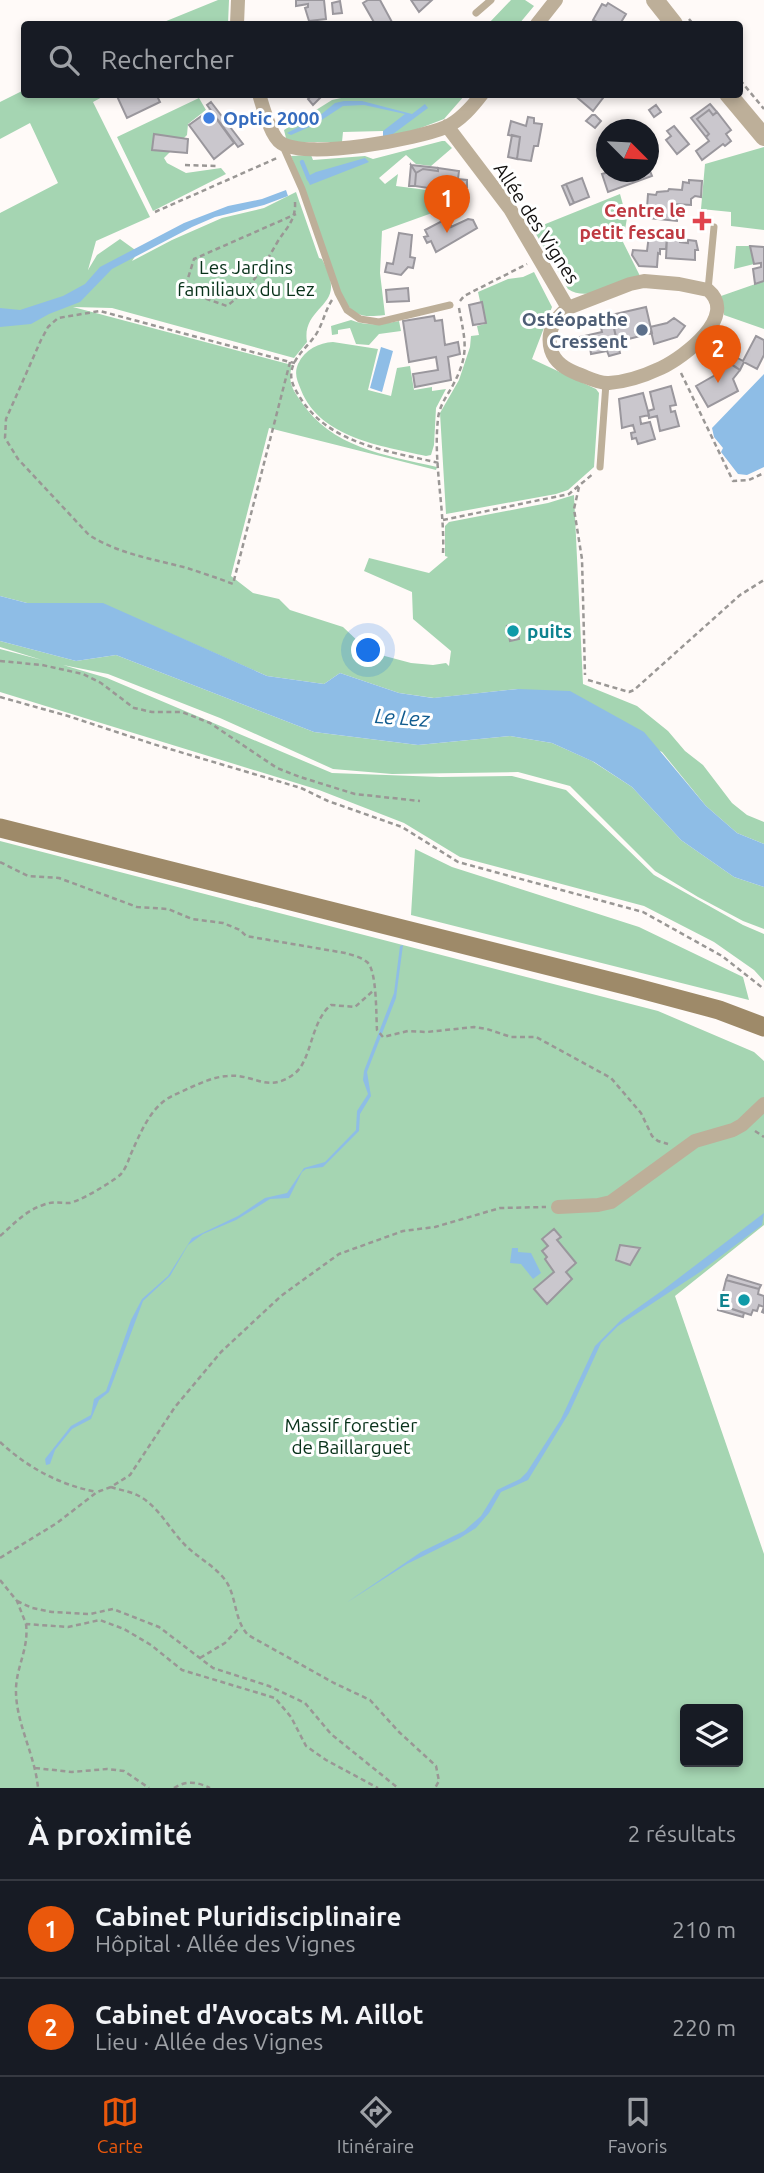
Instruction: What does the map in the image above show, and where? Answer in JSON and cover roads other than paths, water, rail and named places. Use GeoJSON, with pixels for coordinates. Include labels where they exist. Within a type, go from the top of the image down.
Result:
{"type":"FeatureCollection","features":[{"type":"Feature","properties":{"kind":"main road"},"geometry":{"type":"LineString","coordinates":[[0,828],[719,1010],[764,1027]]}},
{"type":"Feature","properties":{"kind":"main road"},"geometry":{"type":"LineString","coordinates":[[657,994],[707,1012],[764,1038]]}},
{"type":"Feature","properties":{"kind":"street"},"geometry":{"type":"LineString","coordinates":[[237,21],[238,0]]}},
{"type":"Feature","properties":{"kind":"street"},"geometry":{"type":"LineString","coordinates":[[655,0],[672,21]]}},
{"type":"Feature","properties":{"kind":"street"},"geometry":{"type":"LineString","coordinates":[[539,21],[551,2]]}},
{"type":"Feature","properties":{"kind":"street"},"geometry":{"type":"LineString","coordinates":[[260,98],[275,138],[284,149],[387,143],[447,126],[466,113],[479,98]]}},
{"type":"Feature","properties":{"kind":"street"},"geometry":{"type":"LineString","coordinates":[[731,98],[764,137]]}},
{"type":"Feature","properties":{"kind":"street","name":"Allée des Vignes"},"geometry":{"type":"LineString","coordinates":[[447,126],[510,209],[568,308]]}},
{"type":"Feature","properties":{"kind":"street","name":"Allée des Vignes"},"geometry":{"type":"LineString","coordinates":[[606,383],[566,368],[553,355],[549,342],[551,328],[561,314],[568,308],[637,282],[679,284],[708,290]]}},
{"type":"Feature","properties":{"kind":"street"},"geometry":{"type":"LineString","coordinates":[[606,383],[659,369],[693,346],[718,316],[718,303],[708,290]]}},
{"type":"Feature","properties":{"kind":"street"},"geometry":{"type":"LineString","coordinates":[[558,1207],[611,1202],[704,1137],[742,1125],[764,1104]]}},
{"type":"Feature","properties":{"kind":"lane"},"geometry":{"type":"LineString","coordinates":[[476,13],[491,0]]}},
{"type":"Feature","properties":{"kind":"lane"},"geometry":{"type":"LineString","coordinates":[[284,149],[302,189],[338,293],[348,310],[360,319],[379,322],[450,304]]}},
{"type":"Feature","properties":{"kind":"lane"},"geometry":{"type":"LineString","coordinates":[[708,290],[714,227]]}},
{"type":"Feature","properties":{"kind":"lane"},"geometry":{"type":"LineString","coordinates":[[600,467],[606,383]]}},
{"type":"Feature","properties":{"kind":"water"},"geometry":{"type":"Polygon","coordinates":[[[362,101],[412,114],[425,104],[428,108],[393,134],[383,138],[383,131],[405,114],[364,105],[343,106],[314,125],[291,135],[287,133],[318,117],[335,103],[362,101]]]}},
{"type":"Feature","properties":{"kind":"water"},"geometry":{"type":"Polygon","coordinates":[[[365,158],[369,162],[310,185],[306,177],[316,172],[365,158]]]}},
{"type":"Feature","properties":{"kind":"water"},"geometry":{"type":"Polygon","coordinates":[[[286,190],[288,196],[215,217],[112,269],[80,302],[31,324],[0,327],[0,308],[20,310],[63,296],[85,284],[100,267],[184,223],[228,206],[262,199],[286,190]]]}},
{"type":"Feature","properties":{"kind":"water"},"geometry":{"type":"Polygon","coordinates":[[[381,347],[393,351],[382,392],[370,388],[381,347]]]}},
{"type":"Feature","properties":{"kind":"water"},"geometry":{"type":"Polygon","coordinates":[[[764,374],[764,467],[747,475],[738,474],[721,452],[723,448],[714,437],[712,428],[764,374]]]}},
{"type":"Feature","properties":{"kind":"water","name":"Le Lez"},"geometry":{"type":"Polygon","coordinates":[[[0,596],[27,603],[103,603],[267,676],[324,684],[340,673],[399,693],[433,698],[518,689],[570,691],[644,732],[706,806],[737,833],[764,844],[764,887],[734,877],[681,840],[632,787],[594,762],[552,743],[510,736],[418,745],[314,732],[116,655],[76,661],[0,641],[0,596]]]}},
{"type":"Feature","properties":{"kind":"water"},"geometry":{"type":"Polygon","coordinates":[[[403,945],[396,998],[367,1072],[371,1096],[360,1114],[359,1131],[323,1167],[302,1172],[289,1198],[270,1199],[236,1220],[203,1234],[188,1245],[170,1276],[143,1301],[109,1392],[99,1400],[91,1419],[72,1429],[55,1450],[50,1464],[46,1465],[45,1459],[71,1426],[91,1415],[94,1399],[106,1391],[131,1320],[142,1299],[168,1276],[192,1238],[238,1216],[265,1198],[287,1193],[304,1168],[325,1162],[356,1130],[357,1111],[368,1094],[363,1080],[364,1071],[394,993],[400,946],[403,945]]]}},
{"type":"Feature","properties":{"kind":"water"},"geometry":{"type":"Polygon","coordinates":[[[764,1213],[762,1225],[700,1272],[618,1326],[601,1343],[569,1413],[528,1480],[501,1492],[489,1513],[476,1528],[407,1564],[346,1603],[421,1552],[464,1531],[481,1516],[497,1490],[520,1479],[527,1472],[561,1419],[595,1346],[622,1319],[764,1213]]]}},
{"type":"Feature","properties":{"kind":"water"},"geometry":{"type":"Polygon","coordinates":[[[512,1248],[518,1248],[518,1252],[531,1253],[541,1273],[533,1279],[521,1264],[510,1263],[512,1248]]]}},
{"type":"Feature","properties":{"kind":"waterway"},"geometry":{"type":"LineString","coordinates":[[302,162],[309,179]]}},
{"type":"Feature","properties":{"kind":"place","name":"Optic 2000"},"geometry":{"type":"Point","coordinates":[209,118]}},
{"type":"Feature","properties":{"kind":"place","name":"Centre le petit fescau"},"geometry":{"type":"Point","coordinates":[702,221]}},
{"type":"Feature","properties":{"kind":"place","name":"Cabinet Pluridisciplinaire"},"geometry":{"type":"Point","coordinates":[447,233]}},
{"type":"Feature","properties":{"kind":"place","name":"Ostéopathe Cressent"},"geometry":{"type":"Point","coordinates":[642,330]}},
{"type":"Feature","properties":{"kind":"place","name":"Cabinet d'Avocats M. Aillot"},"geometry":{"type":"Point","coordinates":[718,383]}},
{"type":"Feature","properties":{"kind":"place","name":"puits"},"geometry":{"type":"Point","coordinates":[513,631]}},
{"type":"Feature","properties":{"kind":"place","name":"E"},"geometry":{"type":"Point","coordinates":[744,1300]}},
{"type":"Feature","properties":{"kind":"park label","name":"Les Jardins familiaux du Lez"},"geometry":{"type":"Point","coordinates":[246,278]}},
{"type":"Feature","properties":{"kind":"park label","name":"Massif forestier de Baillarguet"},"geometry":{"type":"Point","coordinates":[351,1436]}}]}
